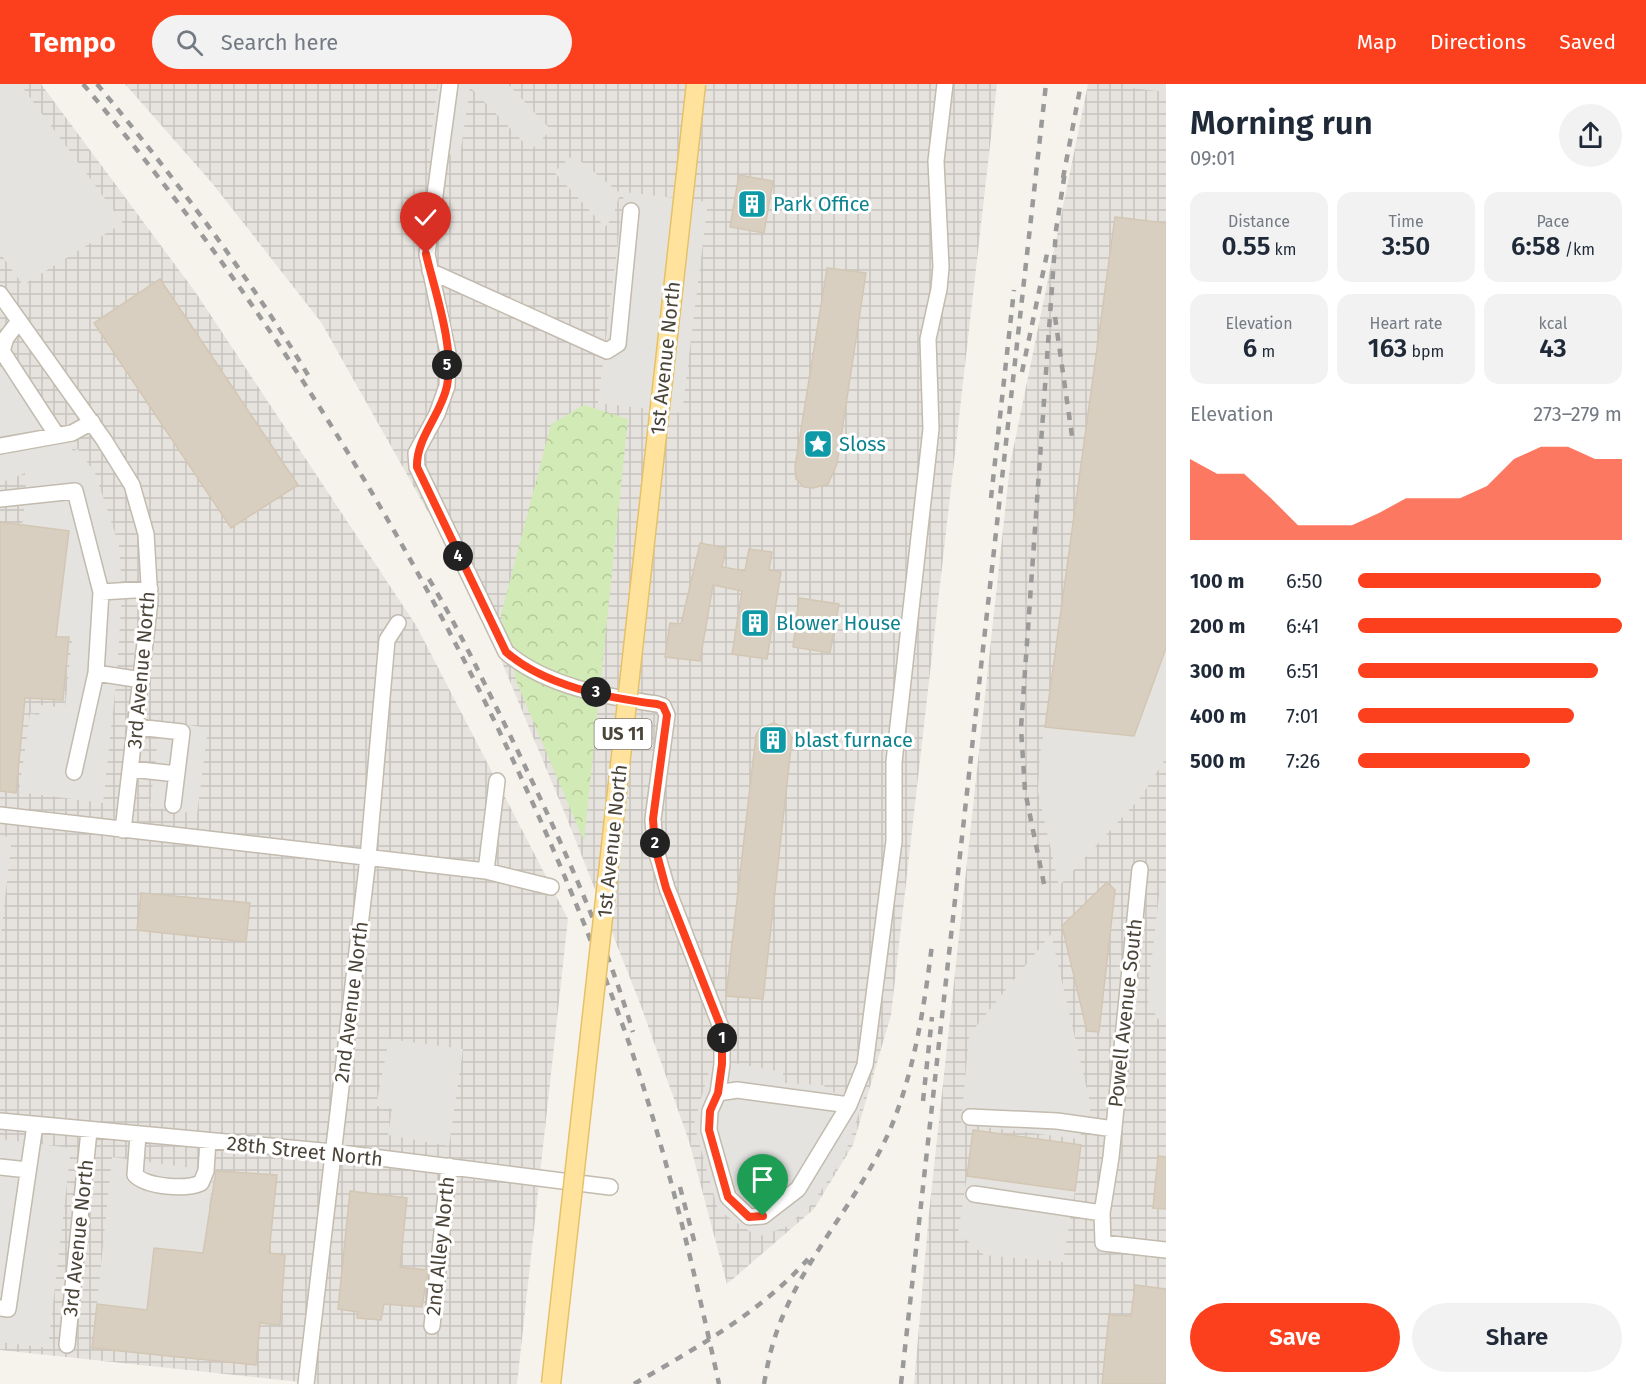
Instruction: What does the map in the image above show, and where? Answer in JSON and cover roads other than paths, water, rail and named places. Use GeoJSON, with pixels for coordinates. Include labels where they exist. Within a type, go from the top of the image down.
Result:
{"type":"FeatureCollection","features":[{"type":"Feature","properties":{"kind":"main road","name":"1st Avenue North"},"geometry":{"type":"LineString","coordinates":[[551,1384],[696,84]]}},
{"type":"Feature","properties":{"kind":"street"},"geometry":{"type":"LineString","coordinates":[[450,84],[426,254],[448,352],[447,386],[437,414],[416,453],[417,467],[506,652],[534,671],[602,694],[657,704],[663,706],[667,715],[653,819],[655,847],[666,888],[722,1030],[722,1064],[718,1093],[710,1111],[709,1130],[728,1197],[749,1217],[763,1216],[779,1206],[798,1189],[849,1105],[865,1065],[894,841],[894,762],[931,429],[928,339],[939,289],[941,267],[936,161],[945,84]]}},
{"type":"Feature","properties":{"kind":"street"},"geometry":{"type":"LineString","coordinates":[[430,271],[607,351],[618,344],[631,212]]}},
{"type":"Feature","properties":{"kind":"street","name":"3rd Avenue North"},"geometry":{"type":"LineString","coordinates":[[2,297],[92,422],[132,485],[146,534],[150,589],[142,680],[123,830]]}},
{"type":"Feature","properties":{"kind":"street"},"geometry":{"type":"LineString","coordinates":[[20,321],[6,338],[2,351],[56,434]]}},
{"type":"Feature","properties":{"kind":"street"},"geometry":{"type":"LineString","coordinates":[[0,446],[56,434],[72,433],[92,422]]}},
{"type":"Feature","properties":{"kind":"street"},"geometry":{"type":"LineString","coordinates":[[0,499],[75,491],[101,592],[96,673],[74,772]]}},
{"type":"Feature","properties":{"kind":"street"},"geometry":{"type":"LineString","coordinates":[[101,592],[150,589]]}},
{"type":"Feature","properties":{"kind":"street","name":"2nd Avenue North"},"geometry":{"type":"LineString","coordinates":[[306,1384],[368,858],[387,640],[398,623]]}},
{"type":"Feature","properties":{"kind":"street"},"geometry":{"type":"LineString","coordinates":[[96,673],[142,680]]}},
{"type":"Feature","properties":{"kind":"street"},"geometry":{"type":"LineString","coordinates":[[136,727],[182,732],[173,805]]}},
{"type":"Feature","properties":{"kind":"street"},"geometry":{"type":"LineString","coordinates":[[131,769],[177,774]]}},
{"type":"Feature","properties":{"kind":"street"},"geometry":{"type":"LineString","coordinates":[[486,871],[497,781]]}},
{"type":"Feature","properties":{"kind":"street"},"geometry":{"type":"LineString","coordinates":[[0,815],[486,871],[551,886]]}},
{"type":"Feature","properties":{"kind":"street","name":"Powell Avenue South"},"geometry":{"type":"LineString","coordinates":[[1140,869],[1111,1157],[1102,1213],[1103,1243],[1166,1250]]}},
{"type":"Feature","properties":{"kind":"street"},"geometry":{"type":"LineString","coordinates":[[718,1093],[737,1090],[849,1105]]}},
{"type":"Feature","properties":{"kind":"street"},"geometry":{"type":"LineString","coordinates":[[970,1117],[1057,1121],[1114,1129]]}},
{"type":"Feature","properties":{"kind":"street","name":"28th Street North"},"geometry":{"type":"LineString","coordinates":[[0,1121],[333,1152],[609,1187]]}},
{"type":"Feature","properties":{"kind":"street"},"geometry":{"type":"LineString","coordinates":[[0,1308],[8,1309],[35,1125]]}},
{"type":"Feature","properties":{"kind":"street","name":"3rd Avenue North"},"geometry":{"type":"LineString","coordinates":[[67,1345],[89,1131]]}},
{"type":"Feature","properties":{"kind":"street"},"geometry":{"type":"LineString","coordinates":[[138,1135],[134,1165],[135,1175],[141,1181],[193,1187],[201,1183],[206,1171],[208,1141]]}},
{"type":"Feature","properties":{"kind":"street","name":"2nd Alley North"},"geometry":{"type":"LineString","coordinates":[[432,1326],[449,1166]]}},
{"type":"Feature","properties":{"kind":"street"},"geometry":{"type":"LineString","coordinates":[[0,1167],[28,1170]]}},
{"type":"Feature","properties":{"kind":"street"},"geometry":{"type":"LineString","coordinates":[[974,1194],[1102,1213]]}},
{"type":"Feature","properties":{"kind":"railway"},"geometry":{"type":"LineString","coordinates":[[83,84],[169,191],[250,303],[327,419],[399,539],[465,662],[526,788],[580,915],[629,1043],[656,1127],[679,1212],[719,1384]]}},
{"type":"Feature","properties":{"kind":"railway"},"geometry":{"type":"LineString","coordinates":[[97,84],[208,226],[260,299],[308,375]]}},
{"type":"Feature","properties":{"kind":"railway"},"geometry":{"type":"LineString","coordinates":[[901,1384],[1046,84]]}},
{"type":"Feature","properties":{"kind":"railway"},"geometry":{"type":"LineString","coordinates":[[1063,178],[1081,84]]}},
{"type":"Feature","properties":{"kind":"railway"},"geometry":{"type":"LineString","coordinates":[[1044,884],[1025,791],[1021,728],[1056,230],[1065,172]]}},
{"type":"Feature","properties":{"kind":"railway"},"geometry":{"type":"LineString","coordinates":[[1022,372],[1048,249]]}},
{"type":"Feature","properties":{"kind":"railway"},"geometry":{"type":"LineString","coordinates":[[991,498],[1014,290]]}},
{"type":"Feature","properties":{"kind":"railway"},"geometry":{"type":"LineString","coordinates":[[1055,317],[1073,443]]}},
{"type":"Feature","properties":{"kind":"railway"},"geometry":{"type":"LineString","coordinates":[[429,579],[480,675],[561,843],[593,918],[633,1032]]}},
{"type":"Feature","properties":{"kind":"railway"},"geometry":{"type":"LineString","coordinates":[[764,1384],[776,1334],[793,1294],[864,1179],[898,1110],[917,1040],[932,945]]}},
{"type":"Feature","properties":{"kind":"railway"},"geometry":{"type":"LineString","coordinates":[[923,1101],[932,1017]]}},
{"type":"Feature","properties":{"kind":"railway"},"geometry":{"type":"LineString","coordinates":[[680,1187],[696,1248]]}},
{"type":"Feature","properties":{"kind":"railway"},"geometry":{"type":"LineString","coordinates":[[634,1384],[704,1343],[748,1313],[808,1259]]}},
{"type":"Feature","properties":{"kind":"place","name":"Park Office"},"geometry":{"type":"Point","coordinates":[752,204]}},
{"type":"Feature","properties":{"kind":"place","name":"Sloss"},"geometry":{"type":"Point","coordinates":[818,444]}},
{"type":"Feature","properties":{"kind":"place","name":"Blower House"},"geometry":{"type":"Point","coordinates":[755,623]}},
{"type":"Feature","properties":{"kind":"place","name":"blast furnace"},"geometry":{"type":"Point","coordinates":[773,740]}}]}
